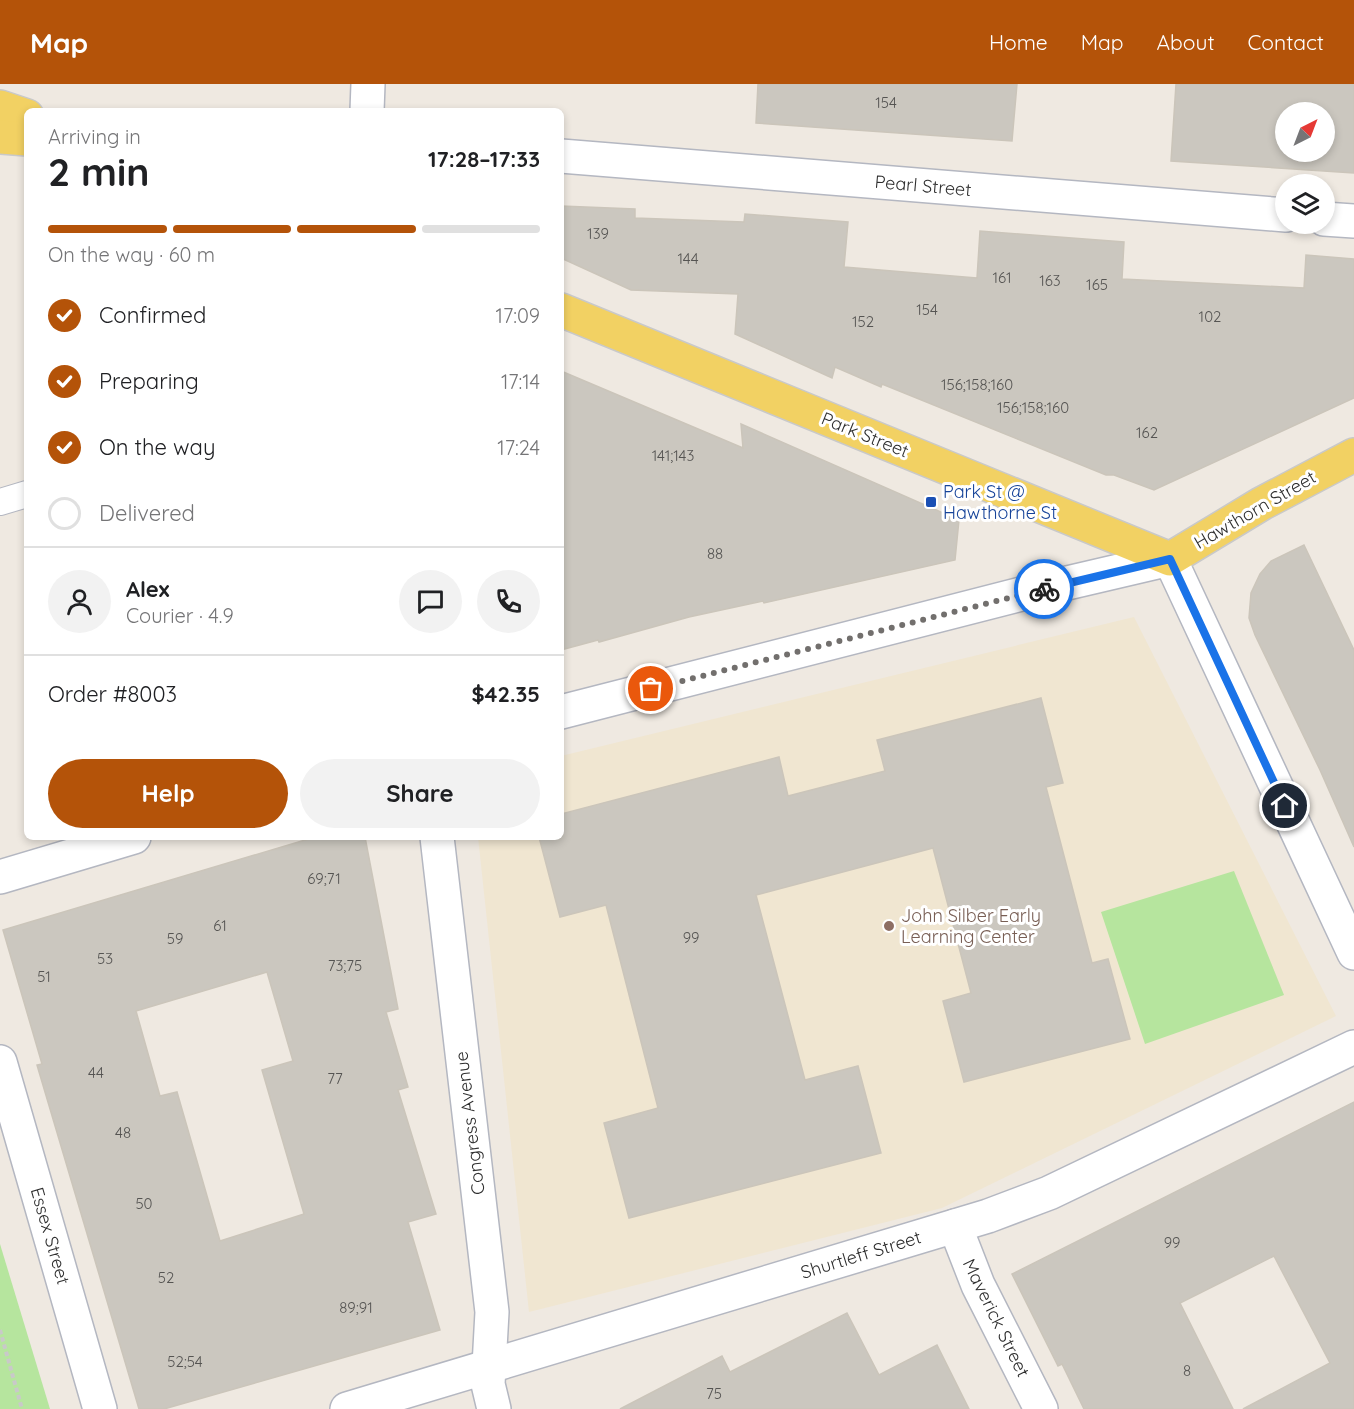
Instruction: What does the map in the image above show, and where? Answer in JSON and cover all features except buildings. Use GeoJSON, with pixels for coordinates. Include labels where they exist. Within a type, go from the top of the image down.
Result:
{"type":"FeatureCollection","features":[{"type":"Feature","properties":{"kind":"main road"},"geometry":{"type":"LineString","coordinates":[[0,107],[24,115]]}},
{"type":"Feature","properties":{"kind":"main road"},"geometry":{"type":"LineString","coordinates":[[0,137],[24,139]]}},
{"type":"Feature","properties":{"kind":"main road","name":"Park Street"},"geometry":{"type":"LineString","coordinates":[[564,311],[1170,559]]}},
{"type":"Feature","properties":{"kind":"main road","name":"Hawthorn Street"},"geometry":{"type":"LineString","coordinates":[[1170,559],[1261,504],[1354,455]]}},
{"type":"Feature","properties":{"kind":"street"},"geometry":{"type":"LineString","coordinates":[[367,108],[368,84]]}},
{"type":"Feature","properties":{"kind":"street","name":"Pearl Street"},"geometry":{"type":"LineString","coordinates":[[564,156],[1275,214]]}},
{"type":"Feature","properties":{"kind":"street"},"geometry":{"type":"LineString","coordinates":[[1335,220],[1354,221]]}},
{"type":"Feature","properties":{"kind":"street"},"geometry":{"type":"LineString","coordinates":[[1170,559],[1354,953]]}},
{"type":"Feature","properties":{"kind":"street","name":"Hawthorn Street"},"geometry":{"type":"LineString","coordinates":[[564,711],[1033,591],[1170,559]]}},
{"type":"Feature","properties":{"kind":"street"},"geometry":{"type":"LineString","coordinates":[[0,877],[124,840]]}},
{"type":"Feature","properties":{"kind":"street","name":"Congress Avenue"},"geometry":{"type":"LineString","coordinates":[[437,840],[492,1312],[488,1383],[494,1409]]}},
{"type":"Feature","properties":{"kind":"street","name":"Shurtleff Street"},"geometry":{"type":"LineString","coordinates":[[347,1409],[988,1216],[1049,1193],[1354,1047]]}},
{"type":"Feature","properties":{"kind":"street","name":"Essex Street"},"geometry":{"type":"LineString","coordinates":[[0,1062],[100,1409]]}},
{"type":"Feature","properties":{"kind":"street","name":"Maverick Street"},"geometry":{"type":"LineString","coordinates":[[955,1226],[978,1285],[1041,1409]]}},
{"type":"Feature","properties":{"kind":"lane"},"geometry":{"type":"LineString","coordinates":[[0,502],[24,495]]}},
{"type":"Feature","properties":{"kind":"path"},"geometry":{"type":"LineString","coordinates":[[0,1330],[22,1409]]}},
{"type":"Feature","properties":{"kind":"shaded area","name":"John Silber Early Learning Center"},"geometry":{"type":"Polygon","coordinates":[[[1134,617],[1336,1016],[942,1208],[529,1312],[478,840],[564,840],[564,755],[1134,617]]]}},
{"type":"Feature","properties":{"kind":"green space"},"geometry":{"type":"Polygon","coordinates":[[[1234,871],[1284,995],[1145,1044],[1101,912],[1234,871]]]}},
{"type":"Feature","properties":{"kind":"green space"},"geometry":{"type":"Polygon","coordinates":[[[0,1244],[50,1409],[0,1409],[0,1244]]]}},
{"type":"Feature","properties":{"kind":"way so far"},"geometry":{"type":"LineString","coordinates":[[651,689],[1044,589]]}},
{"type":"Feature","properties":{"kind":"place","name":"Park St @ Hawthorne St"},"geometry":{"type":"Point","coordinates":[931,502]}},
{"type":"Feature","properties":{"kind":"place","name":"John Silber Early Learning Center"},"geometry":{"type":"Point","coordinates":[889,926]}},
{"type":"Feature","properties":{"kind":"route"},"geometry":{"type":"LineString","coordinates":[[1044,589],[1170,559],[1285,806]]}}]}
